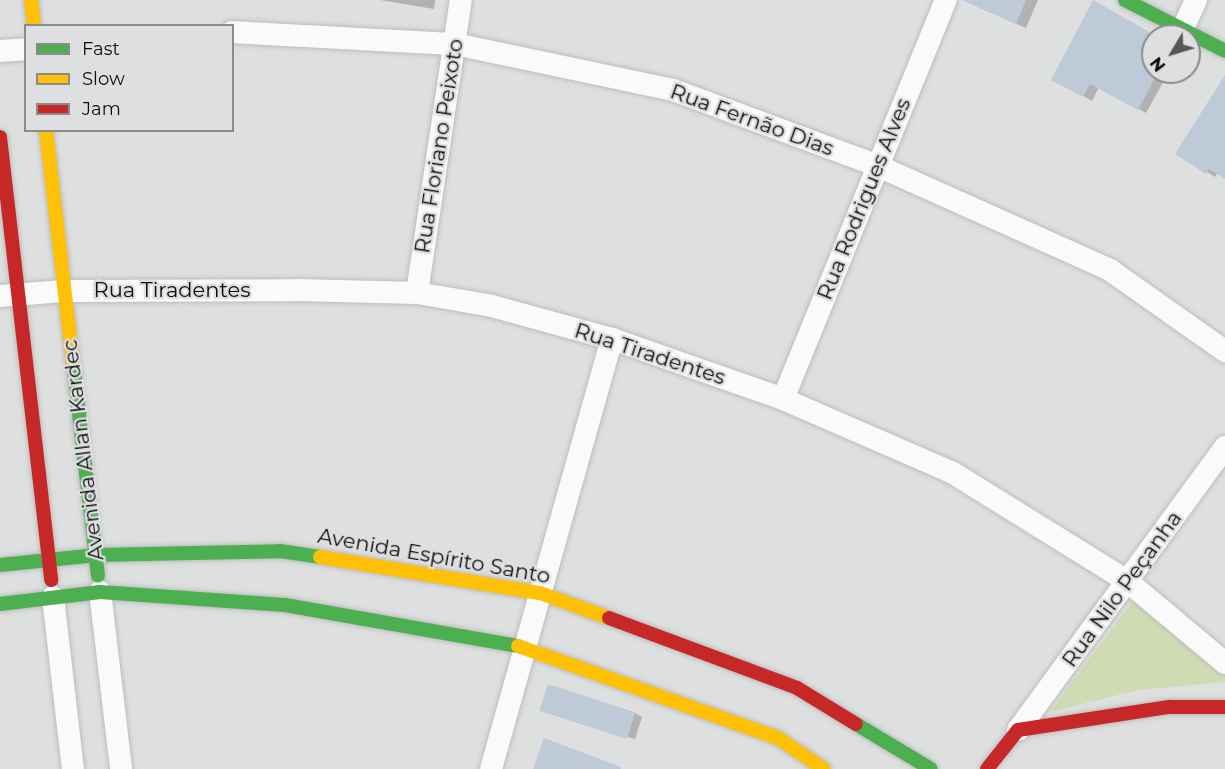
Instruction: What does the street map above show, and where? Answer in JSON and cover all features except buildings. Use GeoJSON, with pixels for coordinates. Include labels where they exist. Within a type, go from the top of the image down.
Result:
{"type":"FeatureCollection","features":[{"type":"Feature","properties":{"kind":"main road"},"geometry":{"type":"LineString","coordinates":[[31,0],[34,24]]}},
{"type":"Feature","properties":{"kind":"main road"},"geometry":{"type":"LineString","coordinates":[[1125,0],[1158,7],[1178,24]]}},
{"type":"Feature","properties":{"kind":"main road"},"geometry":{"type":"LineString","coordinates":[[1201,38],[1225,51]]}},
{"type":"Feature","properties":{"kind":"main road","name":"Avenida Allan Kardec"},"geometry":{"type":"LineString","coordinates":[[46,132],[100,592]]}},
{"type":"Feature","properties":{"kind":"main road"},"geometry":{"type":"LineString","coordinates":[[0,137],[9,295],[53,597]]}},
{"type":"Feature","properties":{"kind":"main road","name":"Avenida Espírito Santo"},"geometry":{"type":"LineString","coordinates":[[0,565],[96,555],[280,551],[540,593],[797,688],[931,769]]}},
{"type":"Feature","properties":{"kind":"main road"},"geometry":{"type":"LineString","coordinates":[[0,604],[100,592],[285,605],[526,647],[778,738],[824,769]]}},
{"type":"Feature","properties":{"kind":"main road"},"geometry":{"type":"LineString","coordinates":[[987,769],[1018,730],[1169,707],[1225,707]]}},
{"type":"Feature","properties":{"kind":"street","name":"Rua Floriano Peixoto"},"geometry":{"type":"LineString","coordinates":[[417,293],[461,0]]}},
{"type":"Feature","properties":{"kind":"street","name":"Rua Rodrigues Alves"},"geometry":{"type":"LineString","coordinates":[[783,399],[946,0]]}},
{"type":"Feature","properties":{"kind":"street"},"geometry":{"type":"LineString","coordinates":[[1185,24],[1196,0]]}},
{"type":"Feature","properties":{"kind":"street","name":"Rua Fernão Dias"},"geometry":{"type":"LineString","coordinates":[[234,32],[455,44],[673,90],[878,166],[1110,270],[1225,351]]}},
{"type":"Feature","properties":{"kind":"street"},"geometry":{"type":"LineString","coordinates":[[0,51],[24,49]]}},
{"type":"Feature","properties":{"kind":"street","name":"Rua Tiradentes"},"geometry":{"type":"LineString","coordinates":[[9,295],[64,291],[297,290],[417,293],[492,306],[612,339],[783,399],[953,473],[1127,581],[1225,663]]}},
{"type":"Feature","properties":{"kind":"street"},"geometry":{"type":"LineString","coordinates":[[491,769],[612,339]]}},
{"type":"Feature","properties":{"kind":"street","name":"Rua Nilo Peçanha"},"geometry":{"type":"LineString","coordinates":[[1018,730],[1225,447]]}},
{"type":"Feature","properties":{"kind":"street","name":"Avenida Allan Kardec"},"geometry":{"type":"LineString","coordinates":[[100,592],[121,769]]}},
{"type":"Feature","properties":{"kind":"street"},"geometry":{"type":"LineString","coordinates":[[53,597],[73,769]]}},
{"type":"Feature","properties":{"kind":"green space"},"geometry":{"type":"Polygon","coordinates":[[[1133,601],[1225,674],[1225,682],[1138,690],[1050,712],[1133,601]]]}},
{"type":"Feature","properties":{"kind":"traffic: fast"},"geometry":{"type":"LineString","coordinates":[[1125,0],[1225,51]]}},
{"type":"Feature","properties":{"kind":"traffic: fast"},"geometry":{"type":"LineString","coordinates":[[73,363],[98,576]]}},
{"type":"Feature","properties":{"kind":"traffic: fast"},"geometry":{"type":"LineString","coordinates":[[0,565],[96,555],[280,551],[320,557]]}},
{"type":"Feature","properties":{"kind":"traffic: fast"},"geometry":{"type":"LineString","coordinates":[[0,604],[100,592],[285,605],[518,646]]}},
{"type":"Feature","properties":{"kind":"traffic: fast"},"geometry":{"type":"LineString","coordinates":[[856,724],[931,769]]}},
{"type":"Feature","properties":{"kind":"traffic: slow"},"geometry":{"type":"LineString","coordinates":[[31,0],[34,24]]}},
{"type":"Feature","properties":{"kind":"traffic: slow"},"geometry":{"type":"LineString","coordinates":[[46,132],[73,363]]}},
{"type":"Feature","properties":{"kind":"traffic: slow"},"geometry":{"type":"LineString","coordinates":[[320,557],[540,593],[609,618]]}},
{"type":"Feature","properties":{"kind":"traffic: slow"},"geometry":{"type":"LineString","coordinates":[[518,646],[778,738],[824,769]]}},
{"type":"Feature","properties":{"kind":"traffic: jam"},"geometry":{"type":"LineString","coordinates":[[0,137],[51,580]]}},
{"type":"Feature","properties":{"kind":"traffic: jam"},"geometry":{"type":"LineString","coordinates":[[609,618],[797,688],[856,724]]}},
{"type":"Feature","properties":{"kind":"traffic: jam"},"geometry":{"type":"LineString","coordinates":[[987,769],[1018,730],[1169,707],[1225,707]]}}]}
